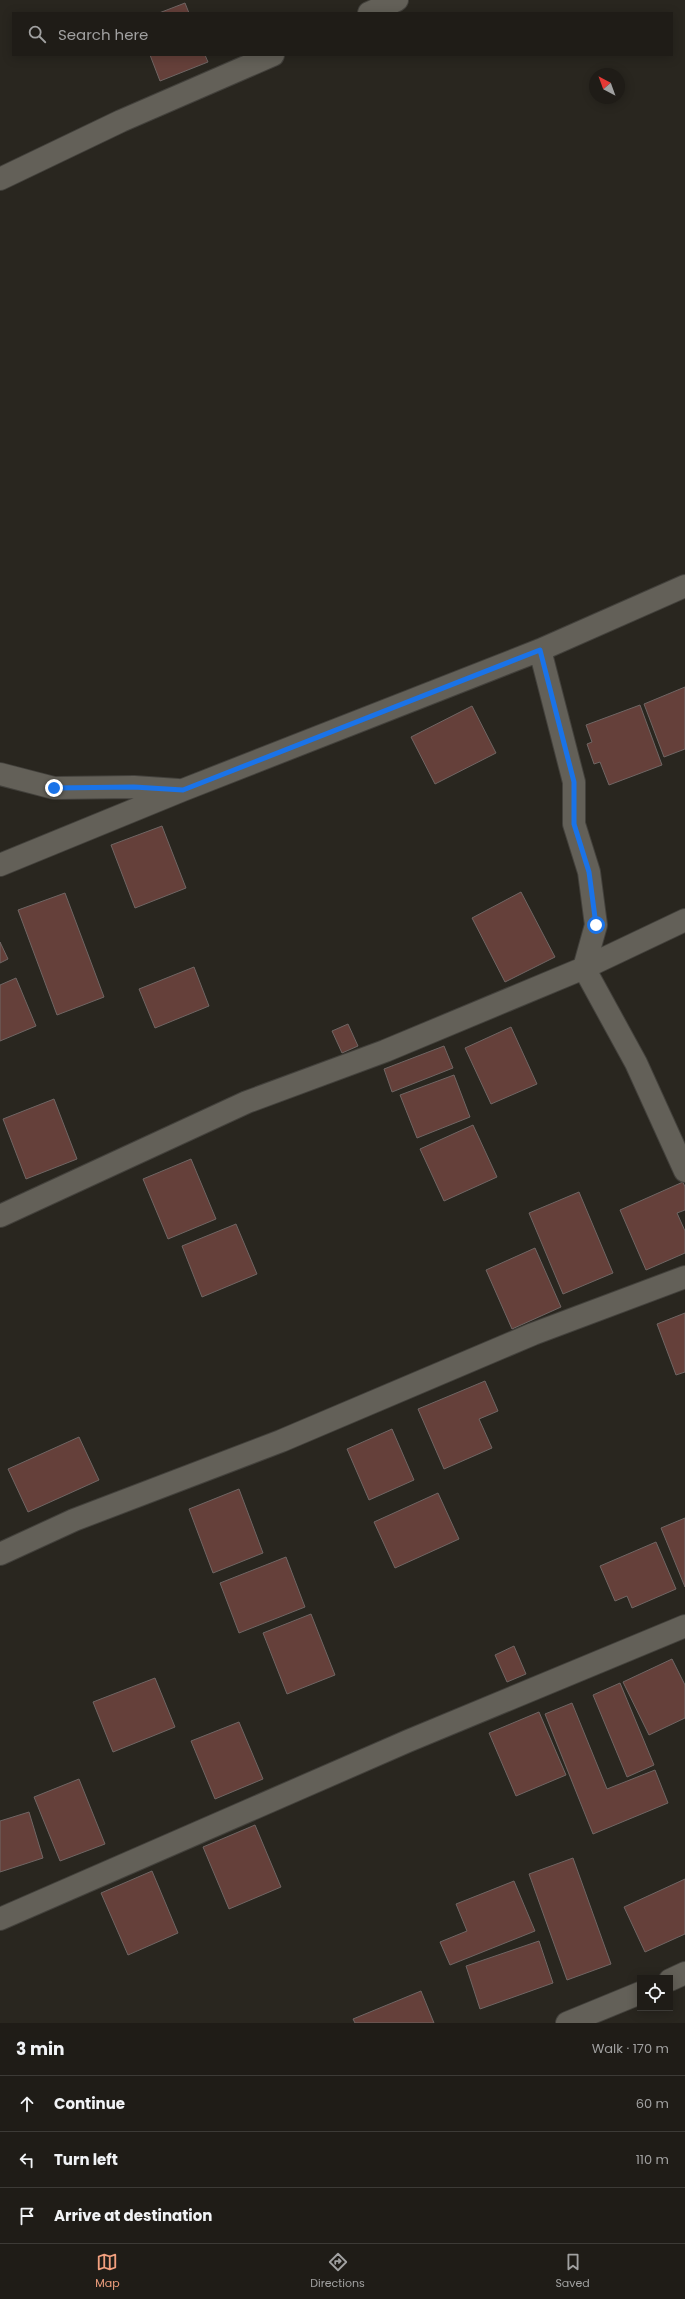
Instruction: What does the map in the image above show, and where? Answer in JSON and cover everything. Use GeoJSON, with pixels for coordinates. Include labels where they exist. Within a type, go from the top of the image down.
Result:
{"type":"FeatureCollection","features":[{"type":"Feature","properties":{"kind":"street"},"geometry":{"type":"LineString","coordinates":[[371,12],[397,0]]}},
{"type":"Feature","properties":{"kind":"street"},"geometry":{"type":"LineString","coordinates":[[1,180],[121,121],[271,56]]}},
{"type":"Feature","properties":{"kind":"street"},"geometry":{"type":"LineString","coordinates":[[0,865],[183,790],[540,650],[685,586]]}},
{"type":"Feature","properties":{"kind":"street"},"geometry":{"type":"LineString","coordinates":[[540,650],[574,782],[574,824],[589,872],[596,925],[584,968],[636,1063],[685,1171]]}},
{"type":"Feature","properties":{"kind":"street"},"geometry":{"type":"LineString","coordinates":[[0,774],[54,788],[134,787],[183,790]]}},
{"type":"Feature","properties":{"kind":"street"},"geometry":{"type":"LineString","coordinates":[[0,1216],[247,1102],[385,1050],[584,968],[685,920]]}},
{"type":"Feature","properties":{"kind":"street"},"geometry":{"type":"LineString","coordinates":[[0,1554],[74,1520],[281,1441],[533,1334],[685,1277]]}},
{"type":"Feature","properties":{"kind":"street"},"geometry":{"type":"LineString","coordinates":[[0,1919],[408,1741],[685,1626]]}},
{"type":"Feature","properties":{"kind":"street"},"geometry":{"type":"LineString","coordinates":[[673,1979],[685,1973]]}},
{"type":"Feature","properties":{"kind":"street"},"geometry":{"type":"LineString","coordinates":[[581,2020],[637,1994]]}},
{"type":"Feature","properties":{"kind":"building"},"geometry":{"type":"Polygon","coordinates":[[[185,3],[189,12],[162,12],[185,3]]]}},
{"type":"Feature","properties":{"kind":"building"},"geometry":{"type":"Polygon","coordinates":[[[150,56],[205,56],[208,62],[160,81],[150,56]]]}},
{"type":"Feature","properties":{"kind":"building"},"geometry":{"type":"Polygon","coordinates":[[[685,687],[685,749],[664,757],[644,704],[685,687]]]}},
{"type":"Feature","properties":{"kind":"building"},"geometry":{"type":"Polygon","coordinates":[[[640,705],[662,765],[609,785],[600,762],[594,764],[587,744],[592,742],[586,725],[640,705]]]}},
{"type":"Feature","properties":{"kind":"building"},"geometry":{"type":"Polygon","coordinates":[[[472,706],[496,753],[435,784],[411,737],[472,706]]]}},
{"type":"Feature","properties":{"kind":"building"},"geometry":{"type":"Polygon","coordinates":[[[162,826],[186,888],[135,908],[111,845],[162,826]]]}},
{"type":"Feature","properties":{"kind":"building"},"geometry":{"type":"Polygon","coordinates":[[[521,892],[555,957],[505,982],[472,918],[521,892]]]}},
{"type":"Feature","properties":{"kind":"building"},"geometry":{"type":"Polygon","coordinates":[[[65,893],[104,997],[57,1015],[18,910],[65,893]]]}},
{"type":"Feature","properties":{"kind":"building"},"geometry":{"type":"Polygon","coordinates":[[[0,942],[8,959],[0,963],[0,942]]]}},
{"type":"Feature","properties":{"kind":"building"},"geometry":{"type":"Polygon","coordinates":[[[194,967],[209,1006],[155,1028],[139,989],[194,967]]]}},
{"type":"Feature","properties":{"kind":"building"},"geometry":{"type":"Polygon","coordinates":[[[16,978],[36,1026],[0,1041],[0,985],[16,978]]]}},
{"type":"Feature","properties":{"kind":"building"},"geometry":{"type":"Polygon","coordinates":[[[348,1024],[358,1046],[342,1053],[332,1031],[348,1024]]]}},
{"type":"Feature","properties":{"kind":"building"},"geometry":{"type":"Polygon","coordinates":[[[511,1027],[537,1084],[491,1104],[465,1048],[511,1027]]]}},
{"type":"Feature","properties":{"kind":"building"},"geometry":{"type":"Polygon","coordinates":[[[444,1046],[453,1068],[392,1092],[384,1069],[444,1046]]]}},
{"type":"Feature","properties":{"kind":"building"},"geometry":{"type":"Polygon","coordinates":[[[454,1075],[470,1117],[417,1138],[400,1095],[454,1075]]]}},
{"type":"Feature","properties":{"kind":"building"},"geometry":{"type":"Polygon","coordinates":[[[54,1099],[77,1159],[26,1179],[3,1119],[54,1099]]]}},
{"type":"Feature","properties":{"kind":"building"},"geometry":{"type":"Polygon","coordinates":[[[473,1125],[497,1177],[444,1201],[420,1149],[473,1125]]]}},
{"type":"Feature","properties":{"kind":"building"},"geometry":{"type":"Polygon","coordinates":[[[191,1159],[216,1219],[168,1239],[143,1179],[191,1159]]]}},
{"type":"Feature","properties":{"kind":"building"},"geometry":{"type":"Polygon","coordinates":[[[683,1182],[685,1187],[685,1210],[677,1213],[685,1231],[685,1253],[646,1270],[620,1210],[683,1182]]]}},
{"type":"Feature","properties":{"kind":"building"},"geometry":{"type":"Polygon","coordinates":[[[579,1192],[613,1273],[563,1294],[529,1213],[579,1192]]]}},
{"type":"Feature","properties":{"kind":"building"},"geometry":{"type":"Polygon","coordinates":[[[236,1224],[257,1274],[202,1297],[182,1246],[236,1224]]]}},
{"type":"Feature","properties":{"kind":"building"},"geometry":{"type":"Polygon","coordinates":[[[535,1248],[561,1307],[512,1329],[486,1270],[535,1248]]]}},
{"type":"Feature","properties":{"kind":"building"},"geometry":{"type":"Polygon","coordinates":[[[685,1313],[685,1372],[676,1375],[657,1324],[685,1313]]]}},
{"type":"Feature","properties":{"kind":"building"},"geometry":{"type":"Polygon","coordinates":[[[485,1381],[498,1411],[479,1419],[492,1448],[444,1469],[418,1409],[485,1381]]]}},
{"type":"Feature","properties":{"kind":"building"},"geometry":{"type":"Polygon","coordinates":[[[392,1429],[414,1480],[369,1500],[347,1449],[392,1429]]]}},
{"type":"Feature","properties":{"kind":"building"},"geometry":{"type":"Polygon","coordinates":[[[79,1437],[99,1480],[28,1512],[8,1469],[79,1437]]]}},
{"type":"Feature","properties":{"kind":"building"},"geometry":{"type":"Polygon","coordinates":[[[239,1489],[263,1553],[213,1573],[189,1509],[239,1489]]]}},
{"type":"Feature","properties":{"kind":"building"},"geometry":{"type":"Polygon","coordinates":[[[438,1493],[459,1539],[395,1568],[374,1522],[438,1493]]]}},
{"type":"Feature","properties":{"kind":"building"},"geometry":{"type":"Polygon","coordinates":[[[685,1518],[685,1587],[661,1528],[685,1518]]]}},
{"type":"Feature","properties":{"kind":"building"},"geometry":{"type":"Polygon","coordinates":[[[656,1542],[676,1589],[632,1608],[627,1596],[615,1601],[600,1566],[656,1542]]]}},
{"type":"Feature","properties":{"kind":"building"},"geometry":{"type":"Polygon","coordinates":[[[286,1557],[305,1607],[239,1633],[220,1583],[286,1557]]]}},
{"type":"Feature","properties":{"kind":"building"},"geometry":{"type":"Polygon","coordinates":[[[311,1614],[335,1675],[287,1694],[263,1633],[311,1614]]]}},
{"type":"Feature","properties":{"kind":"building"},"geometry":{"type":"Polygon","coordinates":[[[514,1646],[526,1674],[507,1682],[495,1655],[514,1646]]]}},
{"type":"Feature","properties":{"kind":"building"},"geometry":{"type":"Polygon","coordinates":[[[672,1659],[685,1685],[685,1718],[649,1735],[623,1682],[672,1659]]]}},
{"type":"Feature","properties":{"kind":"building"},"geometry":{"type":"Polygon","coordinates":[[[155,1678],[175,1727],[113,1752],[93,1702],[155,1678]]]}},
{"type":"Feature","properties":{"kind":"building"},"geometry":{"type":"Polygon","coordinates":[[[620,1683],[654,1765],[627,1777],[593,1695],[620,1683]]]}},
{"type":"Feature","properties":{"kind":"building"},"geometry":{"type":"Polygon","coordinates":[[[572,1703],[607,1789],[655,1770],[668,1803],[593,1834],[545,1714],[572,1703]]]}},
{"type":"Feature","properties":{"kind":"building"},"geometry":{"type":"Polygon","coordinates":[[[539,1712],[566,1775],[516,1796],[489,1733],[539,1712]]]}},
{"type":"Feature","properties":{"kind":"building"},"geometry":{"type":"Polygon","coordinates":[[[239,1722],[263,1779],[215,1799],[191,1741],[239,1722]]]}},
{"type":"Feature","properties":{"kind":"building"},"geometry":{"type":"Polygon","coordinates":[[[79,1779],[105,1844],[60,1861],[34,1797],[79,1779]]]}},
{"type":"Feature","properties":{"kind":"building"},"geometry":{"type":"Polygon","coordinates":[[[29,1812],[43,1858],[0,1872],[0,1821],[29,1812]]]}},
{"type":"Feature","properties":{"kind":"building"},"geometry":{"type":"Polygon","coordinates":[[[255,1825],[281,1887],[229,1909],[203,1847],[255,1825]]]}},
{"type":"Feature","properties":{"kind":"building"},"geometry":{"type":"Polygon","coordinates":[[[573,1858],[611,1964],[567,1980],[529,1874],[573,1858]]]}},
{"type":"Feature","properties":{"kind":"building"},"geometry":{"type":"Polygon","coordinates":[[[152,1871],[178,1933],[128,1955],[101,1893],[152,1871]]]}},
{"type":"Feature","properties":{"kind":"building"},"geometry":{"type":"Polygon","coordinates":[[[685,1879],[685,1934],[645,1952],[624,1907],[685,1879]]]}},
{"type":"Feature","properties":{"kind":"building"},"geometry":{"type":"Polygon","coordinates":[[[514,1881],[535,1931],[450,1965],[440,1942],[467,1931],[456,1904],[514,1881]]]}},
{"type":"Feature","properties":{"kind":"building"},"geometry":{"type":"Polygon","coordinates":[[[539,1941],[553,1983],[480,2009],[466,1966],[539,1941]]]}},
{"type":"Feature","properties":{"kind":"building"},"geometry":{"type":"Polygon","coordinates":[[[421,1991],[434,2023],[355,2023],[353,2019],[421,1991]]]}},
{"type":"Feature","properties":{"kind":"route"},"geometry":{"type":"LineString","coordinates":[[54,788],[134,787],[183,790],[540,650],[574,782],[574,824],[589,872],[596,925]]}}]}
